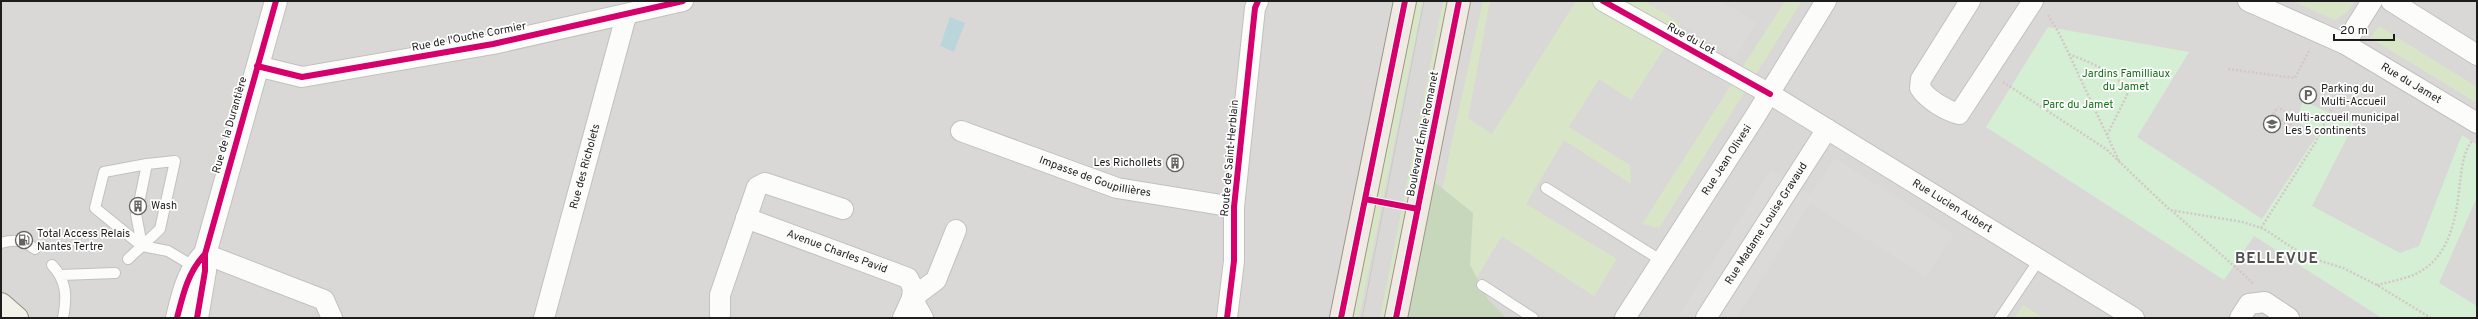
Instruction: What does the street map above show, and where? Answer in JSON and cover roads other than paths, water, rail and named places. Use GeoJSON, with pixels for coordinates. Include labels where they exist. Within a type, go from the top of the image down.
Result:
{"type":"FeatureCollection","features":[{"type":"Feature","properties":{"kind":"main road"},"geometry":{"type":"LineString","coordinates":[[1341,318],[1405,1]]}},
{"type":"Feature","properties":{"kind":"main road","name":"Boulevard Émile Romanet"},"geometry":{"type":"LineString","coordinates":[[1396,318],[1459,1]]}},
{"type":"Feature","properties":{"kind":"main road"},"geometry":{"type":"LineString","coordinates":[[1,304],[17,318]]}},
{"type":"Feature","properties":{"kind":"street","name":"Rue de la Durantière"},"geometry":{"type":"LineString","coordinates":[[177,318],[199,260],[276,1]]}},
{"type":"Feature","properties":{"kind":"street","name":"Rue de l'Ouche Cormier"},"geometry":{"type":"LineString","coordinates":[[257,66],[302,78],[493,44],[626,16],[683,1]]}},
{"type":"Feature","properties":{"kind":"street","name":"Route de Saint-Herblain"},"geometry":{"type":"LineString","coordinates":[[1227,318],[1234,261],[1234,207],[1255,8],[1258,1]]}},
{"type":"Feature","properties":{"kind":"street","name":"Rue du Lot"},"geometry":{"type":"LineString","coordinates":[[1603,1],[1770,94]]}},
{"type":"Feature","properties":{"kind":"street","name":"Rue Jean Olivesi"},"geometry":{"type":"LineString","coordinates":[[1625,318],[1770,94],[1826,1]]}},
{"type":"Feature","properties":{"kind":"street"},"geometry":{"type":"LineString","coordinates":[[1970,1],[1921,79],[1920,88],[1924,95],[1950,112],[1960,114],[1988,72],[2039,7]]}},
{"type":"Feature","properties":{"kind":"street","name":"Rue du Jamet"},"geometry":{"type":"LineString","coordinates":[[2248,1],[2345,44],[2477,123]]}},
{"type":"Feature","properties":{"kind":"street"},"geometry":{"type":"LineString","coordinates":[[2345,44],[2372,1]]}},
{"type":"Feature","properties":{"kind":"street"},"geometry":{"type":"LineString","coordinates":[[2392,1],[2477,55]]}},
{"type":"Feature","properties":{"kind":"street","name":"Rue des Richolets"},"geometry":{"type":"LineString","coordinates":[[544,318],[626,16]]}},
{"type":"Feature","properties":{"kind":"street","name":"Rue Lucien Aubert"},"geometry":{"type":"LineString","coordinates":[[1770,94],[2039,260],[2108,311],[2134,318]]}},
{"type":"Feature","properties":{"kind":"street","name":"Rue Madame Louise Gravaud"},"geometry":{"type":"LineString","coordinates":[[1706,318],[1827,129]]}},
{"type":"Feature","properties":{"kind":"street","name":"Impasse de Goupillières"},"geometry":{"type":"LineString","coordinates":[[961,131],[1117,188],[1234,207]]}},
{"type":"Feature","properties":{"kind":"street"},"geometry":{"type":"LineString","coordinates":[[720,315],[720,295],[757,188],[765,183],[843,209]]}},
{"type":"Feature","properties":{"kind":"street","name":"Avenue Charles Pavid"},"geometry":{"type":"LineString","coordinates":[[746,218],[908,278],[913,288],[912,298],[923,318]]}},
{"type":"Feature","properties":{"kind":"street"},"geometry":{"type":"LineString","coordinates":[[903,318],[912,298],[936,280],[956,230]]}},
{"type":"Feature","properties":{"kind":"street","name":"Rue de la Durantière"},"geometry":{"type":"LineString","coordinates":[[197,318],[205,271],[199,260]]}},
{"type":"Feature","properties":{"kind":"street"},"geometry":{"type":"LineString","coordinates":[[199,260],[324,300],[332,318]]}},
{"type":"Feature","properties":{"kind":"street"},"geometry":{"type":"LineString","coordinates":[[2244,311],[2265,302],[2289,318]]}},
{"type":"Feature","properties":{"kind":"lane"},"geometry":{"type":"LineString","coordinates":[[128,259],[142,246],[160,229],[176,161],[147,164],[104,172],[95,208],[142,246],[168,251],[199,260]]}},
{"type":"Feature","properties":{"kind":"lane"},"geometry":{"type":"LineString","coordinates":[[140,198],[147,164]]}},
{"type":"Feature","properties":{"kind":"lane"},"geometry":{"type":"LineString","coordinates":[[1546,188],[1662,261]]}},
{"type":"Feature","properties":{"kind":"lane"},"geometry":{"type":"LineString","coordinates":[[136,214],[142,246]]}},
{"type":"Feature","properties":{"kind":"lane"},"geometry":{"type":"LineString","coordinates":[[1,243],[12,240],[25,242],[35,249]]}},
{"type":"Feature","properties":{"kind":"lane"},"geometry":{"type":"LineString","coordinates":[[2000,318],[2039,260]]}},
{"type":"Feature","properties":{"kind":"lane"},"geometry":{"type":"LineString","coordinates":[[52,265],[61,275],[66,292],[63,318]]}},
{"type":"Feature","properties":{"kind":"lane"},"geometry":{"type":"LineString","coordinates":[[61,275],[115,273]]}},
{"type":"Feature","properties":{"kind":"lane"},"geometry":{"type":"LineString","coordinates":[[1482,285],[1533,318]]}},
{"type":"Feature","properties":{"kind":"water"},"geometry":{"type":"Polygon","coordinates":[[[950,17],[965,23],[954,52],[940,46],[950,17]]]}},
{"type":"Feature","properties":{"kind":"tram line"},"geometry":{"type":"LineString","coordinates":[[1362,318],[1424,1]]}},
{"type":"Feature","properties":{"kind":"place","name":"Parking du Multi-Accueil"},"geometry":{"type":"Point","coordinates":[2308,95]}},
{"type":"Feature","properties":{"kind":"place","name":"Multi-accueil municipal Les 5 continents"},"geometry":{"type":"Point","coordinates":[2272,124]}},
{"type":"Feature","properties":{"kind":"place","name":"Les Richollets"},"geometry":{"type":"Point","coordinates":[1175,163]}},
{"type":"Feature","properties":{"kind":"place","name":"Wash"},"geometry":{"type":"Point","coordinates":[138,206]}},
{"type":"Feature","properties":{"kind":"place","name":"Total Access Relais Nantes Tertre"},"geometry":{"type":"Point","coordinates":[24,240]}},
{"type":"Feature","properties":{"kind":"district","name":"BELLEVUE"},"geometry":{"type":"Point","coordinates":[2277,259]}},
{"type":"Feature","properties":{"kind":"park label","name":"Jardins Familliaux du Jamet"},"geometry":{"type":"Point","coordinates":[2126,80]}},
{"type":"Feature","properties":{"kind":"park label","name":"Parc du Jamet"},"geometry":{"type":"Point","coordinates":[2078,105]}}]}
